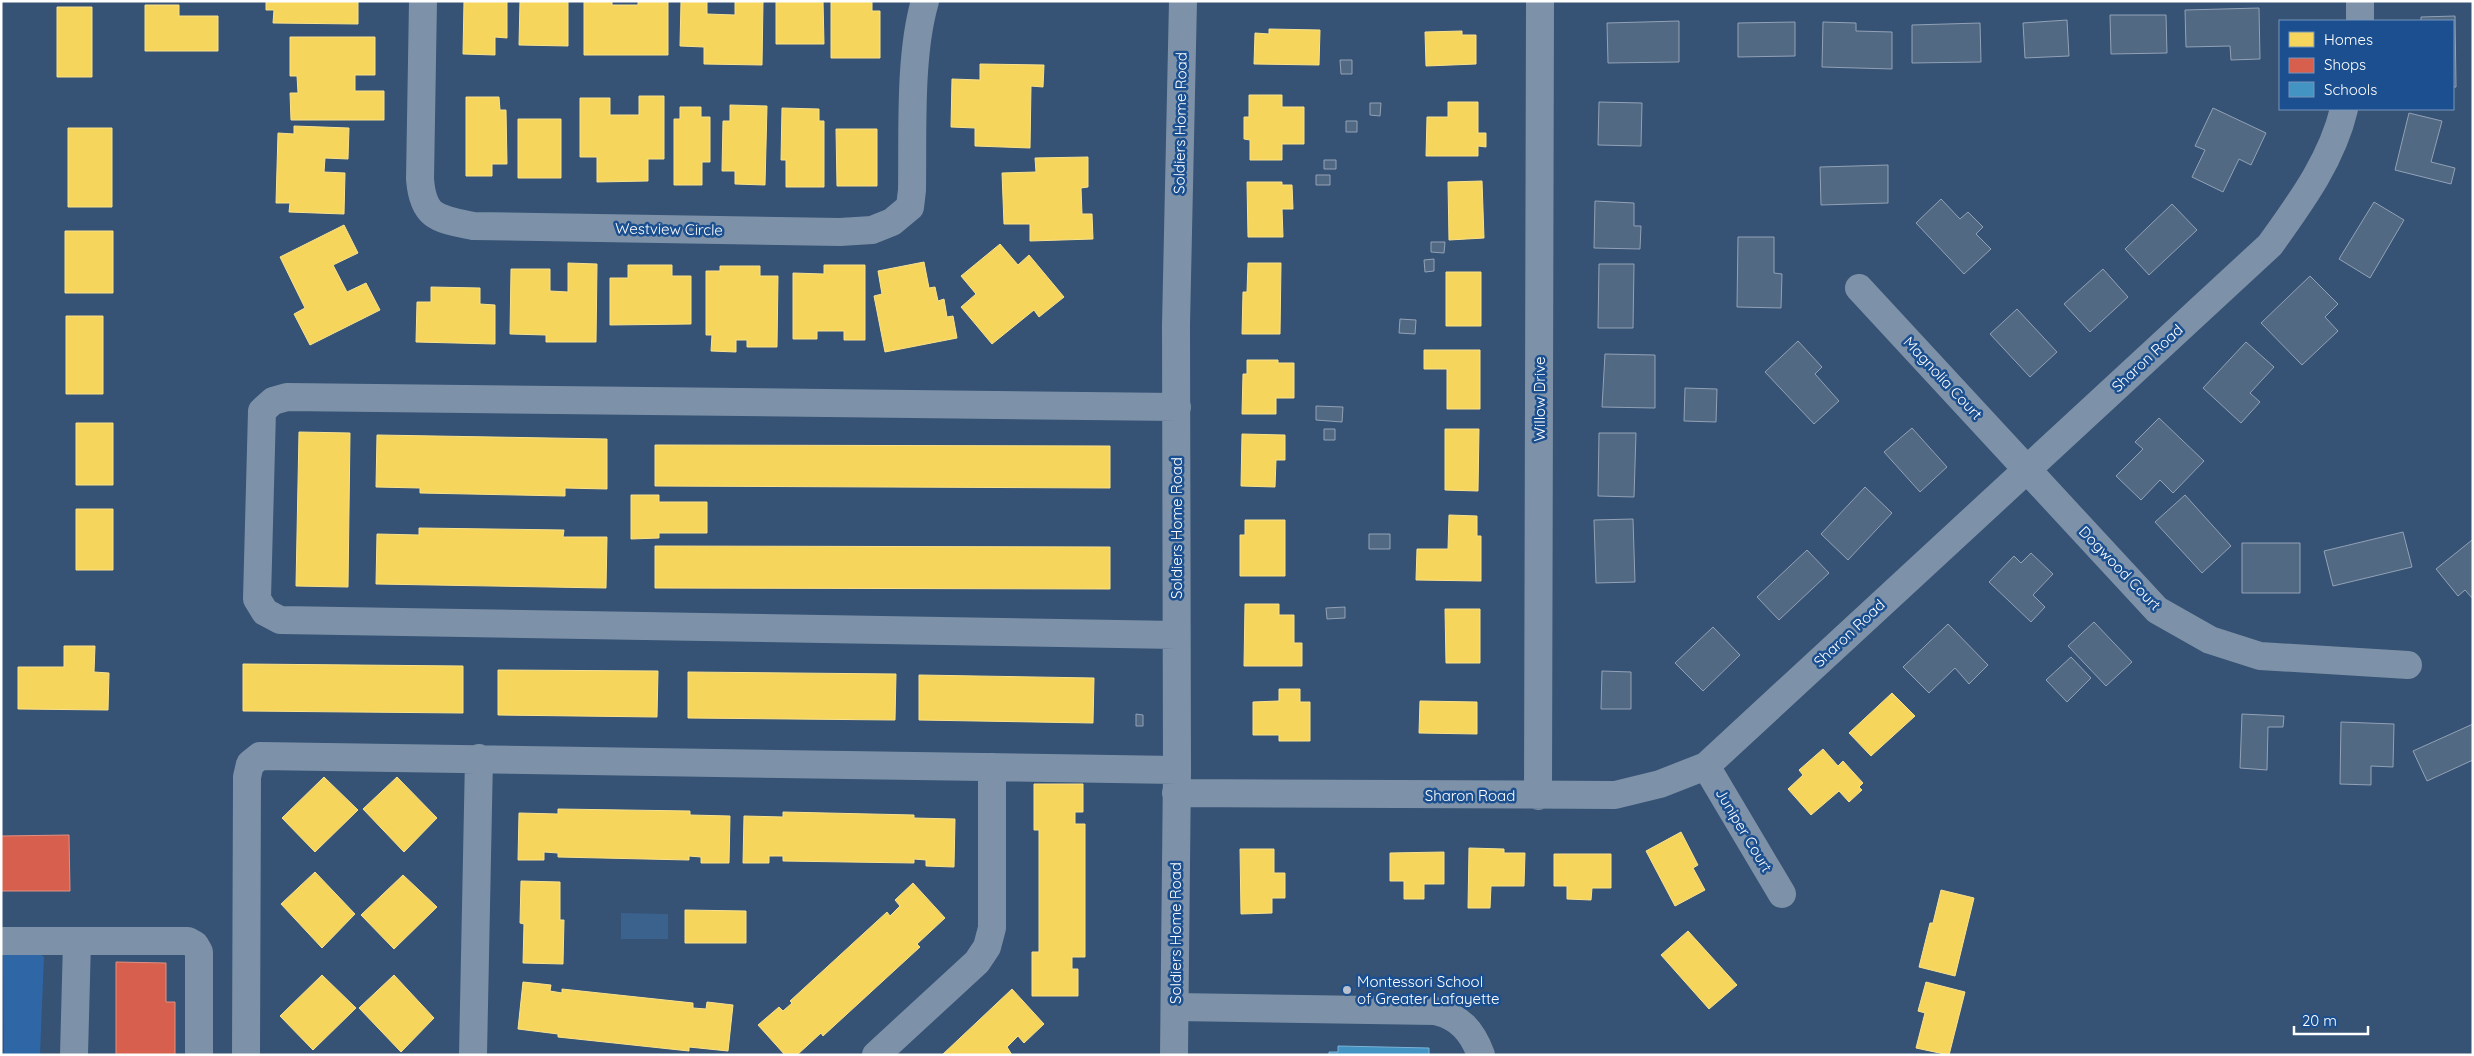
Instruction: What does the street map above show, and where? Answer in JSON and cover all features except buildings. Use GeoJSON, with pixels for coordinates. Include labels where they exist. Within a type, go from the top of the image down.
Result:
{"type":"FeatureCollection","features":[{"type":"Feature","properties":{"kind":"street","name":"Westview Circle"},"geometry":{"type":"LineString","coordinates":[[423,1],[422,198],[428,210],[447,221],[473,226],[840,232],[872,230],[892,222],[910,207],[914,82],[925,1]]}},
{"type":"Feature","properties":{"kind":"street","name":"Soldiers Home Road"},"geometry":{"type":"LineString","coordinates":[[1174,1055],[1177,781],[1177,407],[1183,1]]}},
{"type":"Feature","properties":{"kind":"street","name":"Willow Drive"},"geometry":{"type":"LineString","coordinates":[[1538,796],[1540,1]]}},
{"type":"Feature","properties":{"kind":"street"},"geometry":{"type":"LineString","coordinates":[[2360,1],[2360,20]]}},
{"type":"Feature","properties":{"kind":"street","name":"Sharon Road"},"geometry":{"type":"LineString","coordinates":[[246,1055],[247,777],[250,764],[260,756],[992,767],[1177,781],[1538,796],[1615,795],[1660,784],[1706,766],[2270,245],[2312,186],[2340,124],[2344,110]]}},
{"type":"Feature","properties":{"kind":"street","name":"Magnolia Court"},"geometry":{"type":"LineString","coordinates":[[1860,288],[2027,469]]}},
{"type":"Feature","properties":{"kind":"street"},"geometry":{"type":"LineString","coordinates":[[1176,635],[280,620],[264,612],[257,599],[262,411],[273,401],[287,397],[1177,407]]}},
{"type":"Feature","properties":{"kind":"street","name":"Dogwood Court"},"geometry":{"type":"LineString","coordinates":[[2027,469],[2157,610],[2210,640],[2260,656],[2408,665]]}},
{"type":"Feature","properties":{"kind":"street"},"geometry":{"type":"LineString","coordinates":[[473,1055],[479,758]]}},
{"type":"Feature","properties":{"kind":"street","name":"Juniper Court"},"geometry":{"type":"LineString","coordinates":[[1706,766],[1782,894]]}},
{"type":"Feature","properties":{"kind":"street"},"geometry":{"type":"LineString","coordinates":[[876,1055],[977,962],[987,947],[992,928],[992,767]]}},
{"type":"Feature","properties":{"kind":"street"},"geometry":{"type":"LineString","coordinates":[[1,941],[188,941],[195,945],[199,952],[199,1055]]}},
{"type":"Feature","properties":{"kind":"street"},"geometry":{"type":"LineString","coordinates":[[74,1055],[77,941]]}},
{"type":"Feature","properties":{"kind":"street"},"geometry":{"type":"LineString","coordinates":[[1175,1006],[1436,1011],[1450,1014],[1462,1022],[1475,1039],[1481,1055]]}},
{"type":"Feature","properties":{"kind":"shaded area"},"geometry":{"type":"Polygon","coordinates":[[[621,913],[668,914],[668,939],[621,939],[621,913]]]}},
{"type":"Feature","properties":{"kind":"shaded area"},"geometry":{"type":"Polygon","coordinates":[[[35,950],[44,957],[40,1055],[4,1055],[3,953],[35,950]]]}},
{"type":"Feature","properties":{"kind":"place","name":"Montessori School of Greater Lafayette"},"geometry":{"type":"Point","coordinates":[1347,990]}}]}
